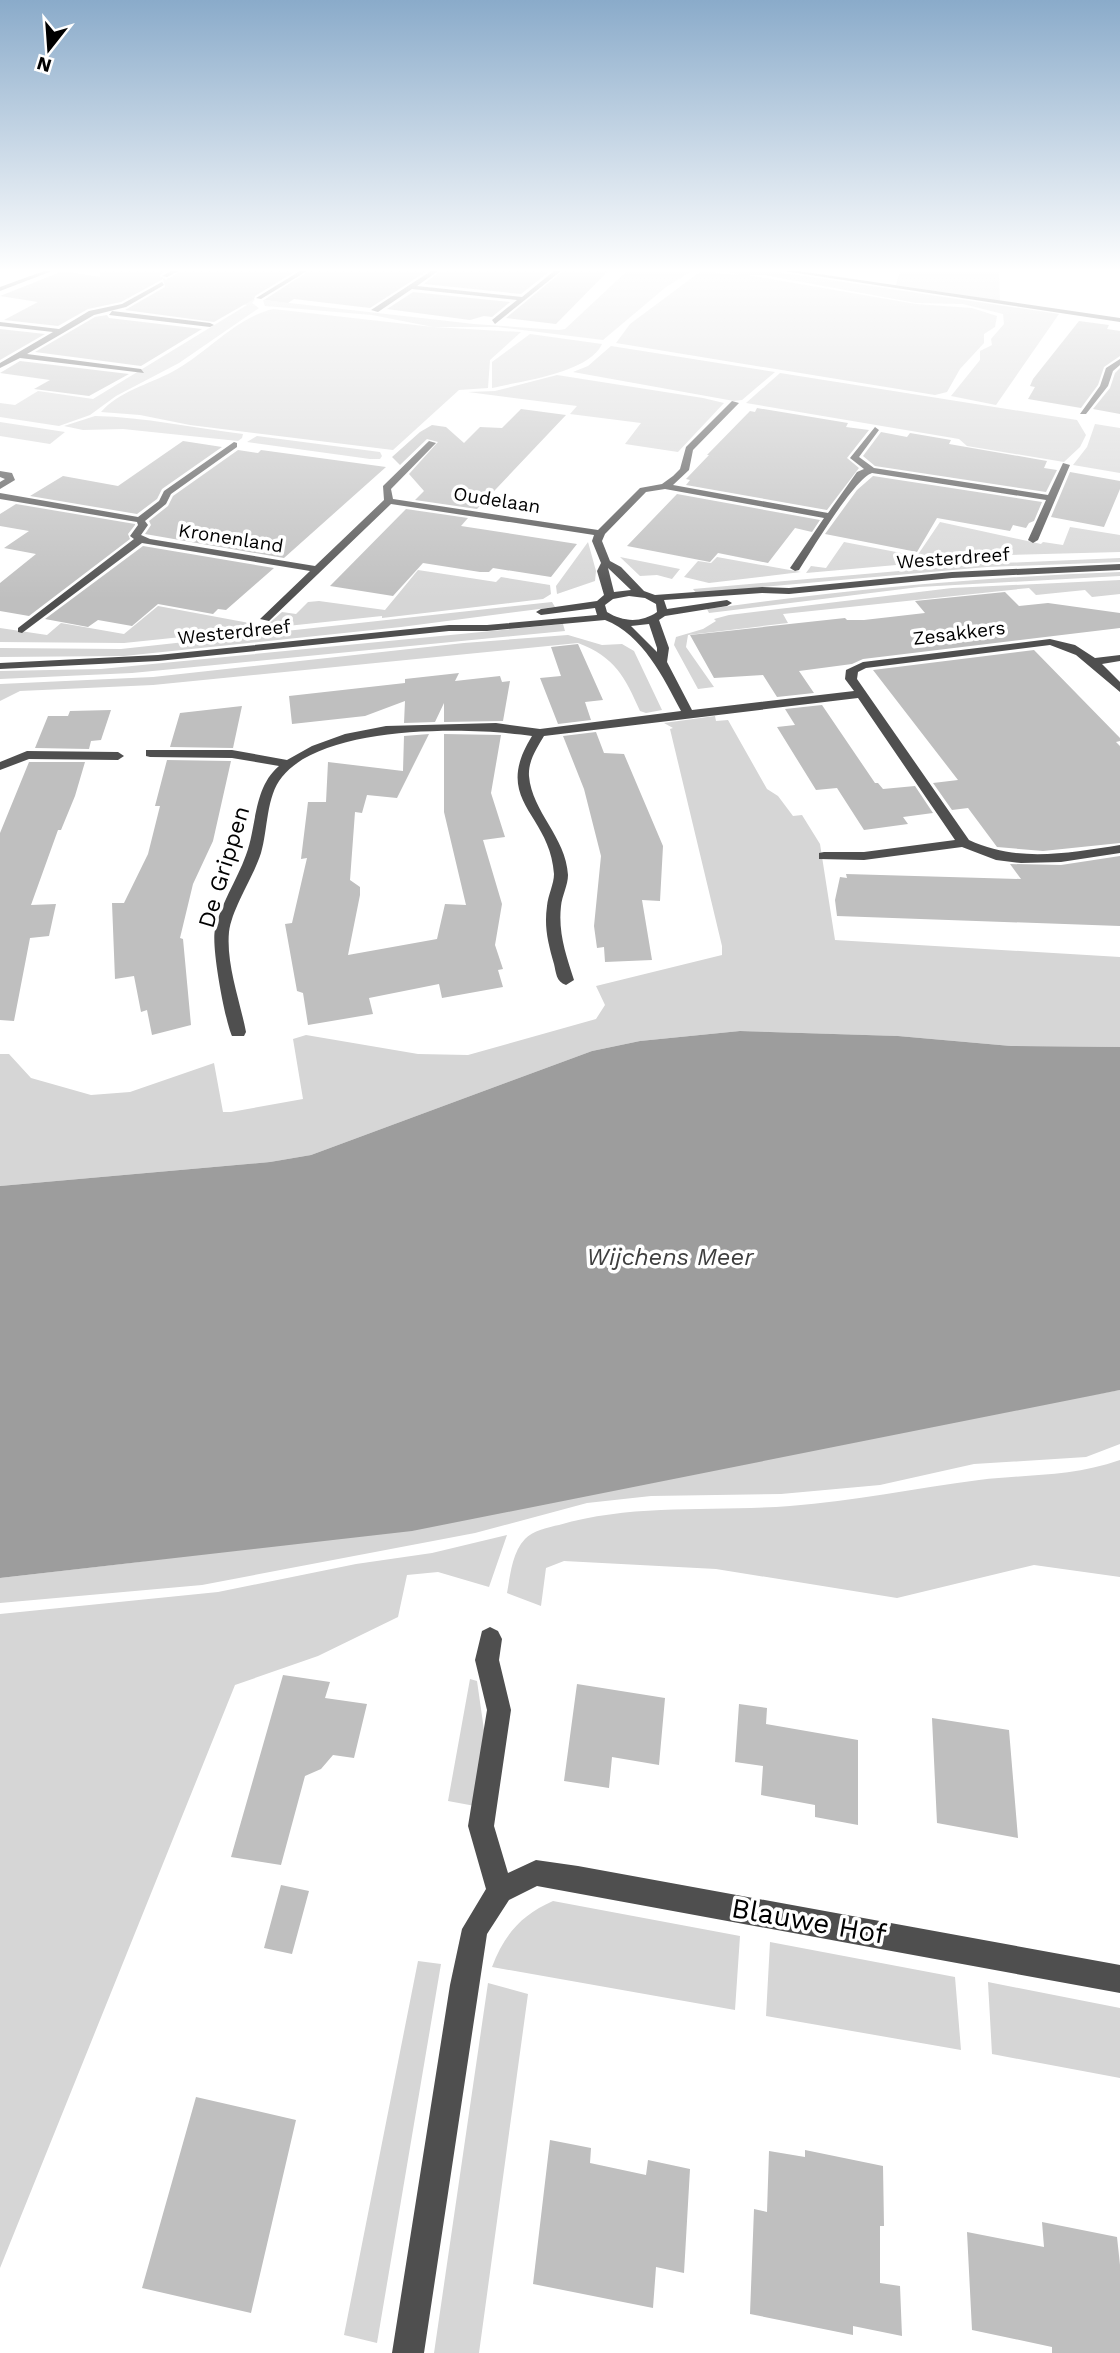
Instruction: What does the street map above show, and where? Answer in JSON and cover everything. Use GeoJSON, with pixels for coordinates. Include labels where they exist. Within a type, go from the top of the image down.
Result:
{"type":"FeatureCollection","features":[{"type":"Feature","properties":{"kind":"street"},"geometry":{"type":"LineString","coordinates":[[1083,411],[1106,381]]}},
{"type":"Feature","properties":{"kind":"street"},"geometry":{"type":"LineString","coordinates":[[665,486],[684,470],[688,449],[735,403]]}},
{"type":"Feature","properties":{"kind":"street"},"geometry":{"type":"LineString","coordinates":[[875,430],[854,458],[871,470],[1051,498]]}},
{"type":"Feature","properties":{"kind":"street","name":"Kronenland"},"geometry":{"type":"LineString","coordinates":[[265,618],[389,501],[386,488],[432,443]]}},
{"type":"Feature","properties":{"kind":"street","name":"Kronenland"},"geometry":{"type":"LineString","coordinates":[[140,520],[163,502],[167,493],[234,446]]}},
{"type":"Feature","properties":{"kind":"street"},"geometry":{"type":"LineString","coordinates":[[1033,540],[1066,466]]}},
{"type":"Feature","properties":{"kind":"street"},"geometry":{"type":"LineString","coordinates":[[795,568],[860,474],[871,470]]}},
{"type":"Feature","properties":{"kind":"street"},"geometry":{"type":"LineString","coordinates":[[0,474],[9,475],[10,480],[0,486]]}},
{"type":"Feature","properties":{"kind":"street"},"geometry":{"type":"LineString","coordinates":[[640,593],[617,569],[606,563],[597,541],[600,533],[643,490],[665,486],[832,517]]}},
{"type":"Feature","properties":{"kind":"street"},"geometry":{"type":"LineString","coordinates":[[0,496],[140,520],[143,525],[135,536],[140,540],[22,630]]}},
{"type":"Feature","properties":{"kind":"street","name":"Oudelaan"},"geometry":{"type":"LineString","coordinates":[[389,501],[600,533]]}},
{"type":"Feature","properties":{"kind":"street","name":"Kronenland"},"geometry":{"type":"LineString","coordinates":[[140,540],[316,569]]}},
{"type":"Feature","properties":{"kind":"street"},"geometry":{"type":"LineString","coordinates":[[606,563],[602,571],[610,596]]}},
{"type":"Feature","properties":{"kind":"street","name":"Westerdreef"},"geometry":{"type":"LineString","coordinates":[[655,598],[762,590],[789,591],[952,575],[1120,566]]}},
{"type":"Feature","properties":{"kind":"street","name":"Westerdreef"},"geometry":{"type":"LineString","coordinates":[[620,622],[643,622],[657,616],[770,597],[789,591]]}},
{"type":"Feature","properties":{"kind":"street"},"geometry":{"type":"LineString","coordinates":[[661,662],[663,648],[657,616],[661,603],[640,593],[610,596],[600,604],[600,610],[607,617],[620,622],[661,662],[688,714],[861,694],[964,844],[981,853],[1010,859],[1049,858],[1120,849]]}},
{"type":"Feature","properties":{"kind":"street","name":"Westerdreef"},"geometry":{"type":"LineString","coordinates":[[449,628],[484,619],[600,604]]}},
{"type":"Feature","properties":{"kind":"street","name":"Westerdreef"},"geometry":{"type":"LineString","coordinates":[[0,664],[158,658],[449,628],[487,628],[607,617]]}},
{"type":"Feature","properties":{"kind":"street","name":"Zesakkers"},"geometry":{"type":"LineString","coordinates":[[861,694],[851,679],[852,670],[863,665],[1050,642],[1066,643],[1080,650],[1120,689]]}},
{"type":"Feature","properties":{"kind":"street"},"geometry":{"type":"LineString","coordinates":[[1094,662],[1120,658]]}},
{"type":"Feature","properties":{"kind":"street","name":"De Grippen"},"geometry":{"type":"LineString","coordinates":[[238,1032],[222,950],[222,930],[254,853],[268,791],[276,775],[301,755],[349,737],[386,730],[496,727],[540,733],[688,714]]}},
{"type":"Feature","properties":{"kind":"street"},"geometry":{"type":"LineString","coordinates":[[540,733],[527,754],[522,772],[525,792],[553,841],[561,877],[554,904],[552,932],[566,980]]}},
{"type":"Feature","properties":{"kind":"street"},"geometry":{"type":"LineString","coordinates":[[150,753],[232,754],[289,764]]}},
{"type":"Feature","properties":{"kind":"street"},"geometry":{"type":"LineString","coordinates":[[0,766],[27,755],[118,756]]}},
{"type":"Feature","properties":{"kind":"street"},"geometry":{"type":"LineString","coordinates":[[824,856],[864,856],[964,844]]}},
{"type":"Feature","properties":{"kind":"street"},"geometry":{"type":"LineString","coordinates":[[408,2353],[472,1941],[475,1929],[500,1891],[481,1826],[499,1710],[487,1660],[490,1639]]}},
{"type":"Feature","properties":{"kind":"street","name":"Blauwe Hof"},"geometry":{"type":"LineString","coordinates":[[500,1891],[536,1873],[1120,1979]]}},
{"type":"Feature","properties":{"kind":"shaded area"},"geometry":{"type":"Polygon","coordinates":[[[123,381],[145,381],[116,396],[90,415],[59,426],[0,417],[0,403],[15,405],[38,391],[93,399],[123,381]]]}},
{"type":"Feature","properties":{"kind":"shaded area"},"geometry":{"type":"Polygon","coordinates":[[[153,381],[489,381],[488,388],[459,390],[393,450],[101,412],[125,394],[153,381]]]}},
{"type":"Feature","properties":{"kind":"shaded area"},"geometry":{"type":"Polygon","coordinates":[[[492,381],[527,381],[492,388],[492,381]]]}},
{"type":"Feature","properties":{"kind":"shaded area"},"geometry":{"type":"Polygon","coordinates":[[[534,381],[594,381],[724,403],[678,452],[625,444],[641,423],[570,414],[577,406],[468,392],[495,391],[534,381]]]}},
{"type":"Feature","properties":{"kind":"shaded area"},"geometry":{"type":"Polygon","coordinates":[[[622,381],[765,381],[742,400],[734,401],[622,381]]]}},
{"type":"Feature","properties":{"kind":"shaded area"},"geometry":{"type":"Polygon","coordinates":[[[771,381],[829,381],[1077,420],[1086,435],[1080,447],[1064,462],[967,446],[959,439],[746,403],[771,381]]]}},
{"type":"Feature","properties":{"kind":"shaded area"},"geometry":{"type":"Polygon","coordinates":[[[848,381],[953,381],[947,392],[935,395],[848,381]]]}},
{"type":"Feature","properties":{"kind":"shaded area"},"geometry":{"type":"Polygon","coordinates":[[[963,381],[1013,381],[996,405],[951,396],[963,381]]]}},
{"type":"Feature","properties":{"kind":"shaded area"},"geometry":{"type":"Polygon","coordinates":[[[95,416],[243,434],[238,441],[123,429],[83,430],[64,426],[95,416]]]}},
{"type":"Feature","properties":{"kind":"shaded area"},"geometry":{"type":"Polygon","coordinates":[[[0,422],[65,432],[50,444],[0,436],[0,422]]]}},
{"type":"Feature","properties":{"kind":"shaded area"},"geometry":{"type":"Polygon","coordinates":[[[1095,424],[1120,428],[1120,473],[1073,465],[1087,447],[1095,424]]]}},
{"type":"Feature","properties":{"kind":"shaded area"},"geometry":{"type":"Polygon","coordinates":[[[257,436],[380,452],[382,456],[380,459],[370,459],[247,442],[257,436]]]}},
{"type":"Feature","properties":{"kind":"shaded area"},"geometry":{"type":"Polygon","coordinates":[[[940,522],[1041,544],[1063,545],[1070,527],[1120,535],[1120,552],[1009,555],[806,573],[811,566],[826,568],[844,542],[917,556],[940,522]]]}},
{"type":"Feature","properties":{"kind":"shaded area"},"geometry":{"type":"Polygon","coordinates":[[[588,542],[596,571],[595,581],[557,594],[556,586],[588,542]]]}},
{"type":"Feature","properties":{"kind":"shaded area"},"geometry":{"type":"Polygon","coordinates":[[[620,557],[680,569],[672,579],[657,575],[640,576],[620,557]]]}},
{"type":"Feature","properties":{"kind":"shaded area"},"geometry":{"type":"Polygon","coordinates":[[[717,557],[801,572],[709,583],[684,577],[698,561],[711,563],[717,557]]]}},
{"type":"Feature","properties":{"kind":"shaded area"},"geometry":{"type":"Polygon","coordinates":[[[1120,558],[1120,562],[987,567],[696,593],[693,589],[979,564],[1120,558]]]}},
{"type":"Feature","properties":{"kind":"shaded area"},"geometry":{"type":"Polygon","coordinates":[[[418,570],[496,582],[501,577],[550,585],[551,594],[543,599],[382,618],[124,643],[0,642],[0,628],[47,635],[61,623],[124,634],[158,606],[266,626],[282,612],[296,614],[308,602],[319,601],[385,610],[418,570]]]}},
{"type":"Feature","properties":{"kind":"shaded area"},"geometry":{"type":"Polygon","coordinates":[[[1120,572],[1120,576],[919,587],[709,613],[707,609],[913,585],[1120,572]]]}},
{"type":"Feature","properties":{"kind":"shaded area"},"geometry":{"type":"Polygon","coordinates":[[[1120,580],[1120,594],[1092,597],[1085,590],[1036,595],[1029,588],[783,614],[788,623],[688,635],[686,647],[714,687],[698,689],[674,645],[676,637],[703,629],[716,621],[714,619],[729,615],[952,588],[1120,580]]]}},
{"type":"Feature","properties":{"kind":"shaded area"},"geometry":{"type":"Polygon","coordinates":[[[552,602],[555,607],[401,627],[124,656],[0,657],[0,648],[121,649],[552,602]]]}},
{"type":"Feature","properties":{"kind":"shaded area"},"geometry":{"type":"Polygon","coordinates":[[[563,624],[565,631],[132,673],[0,679],[0,671],[101,669],[563,624]]]}},
{"type":"Feature","properties":{"kind":"shaded area"},"geometry":{"type":"Polygon","coordinates":[[[568,635],[602,645],[622,644],[634,651],[662,710],[646,713],[640,711],[624,678],[610,662],[578,643],[153,685],[20,691],[0,701],[0,684],[153,677],[464,643],[568,635]]]}},
{"type":"Feature","properties":{"kind":"shaded area"},"geometry":{"type":"Polygon","coordinates":[[[715,716],[716,721],[728,720],[767,789],[778,796],[793,816],[802,815],[820,844],[835,940],[1120,957],[1120,1047],[1011,1046],[898,1036],[740,1031],[640,1041],[592,1051],[311,1155],[270,1162],[0,1186],[0,1054],[9,1054],[31,1078],[91,1095],[130,1092],[214,1063],[223,1112],[231,1112],[303,1099],[293,1039],[306,1035],[418,1054],[468,1055],[596,1019],[605,1005],[596,986],[722,955],[670,729],[673,728],[664,723],[715,716]]]}},
{"type":"Feature","properties":{"kind":"shaded area"},"geometry":{"type":"Polygon","coordinates":[[[1120,1390],[1120,1444],[1086,1457],[974,1464],[880,1485],[781,1494],[651,1496],[587,1503],[475,1533],[202,1585],[0,1603],[0,1578],[139,1562],[1120,1390]]]}},
{"type":"Feature","properties":{"kind":"shaded area"},"geometry":{"type":"Polygon","coordinates":[[[1120,1460],[1120,1577],[1034,1565],[897,1598],[716,1569],[564,1561],[546,1568],[541,1606],[507,1593],[514,1558],[525,1539],[541,1530],[588,1518],[645,1511],[814,1504],[979,1480],[1067,1472],[1120,1460]]]}},
{"type":"Feature","properties":{"kind":"shaded area"},"geometry":{"type":"Polygon","coordinates":[[[507,1535],[489,1587],[438,1572],[407,1575],[398,1617],[318,1656],[235,1685],[0,2268],[0,1614],[218,1592],[356,1564],[432,1553],[507,1535]]]}},
{"type":"Feature","properties":{"kind":"shaded area"},"geometry":{"type":"Polygon","coordinates":[[[470,1679],[477,1681],[486,1744],[475,1806],[448,1801],[470,1679]]]}},
{"type":"Feature","properties":{"kind":"shaded area"},"geometry":{"type":"Polygon","coordinates":[[[553,1901],[740,1936],[735,2010],[492,1967],[502,1945],[515,1927],[553,1901]]]}},
{"type":"Feature","properties":{"kind":"shaded area"},"geometry":{"type":"Polygon","coordinates":[[[770,1942],[955,1977],[961,2050],[766,2016],[770,1942]]]}},
{"type":"Feature","properties":{"kind":"shaded area"},"geometry":{"type":"Polygon","coordinates":[[[418,1961],[441,1964],[377,2343],[344,2335],[418,1961]]]}},
{"type":"Feature","properties":{"kind":"shaded area"},"geometry":{"type":"Polygon","coordinates":[[[988,1982],[1120,2008],[1120,2078],[992,2054],[988,1982]]]}},
{"type":"Feature","properties":{"kind":"shaded area"},"geometry":{"type":"Polygon","coordinates":[[[488,1983],[528,1994],[479,2353],[434,2353],[488,1983]]]}},
{"type":"Feature","properties":{"kind":"water","name":"Wijchens Meer"},"geometry":{"type":"Polygon","coordinates":[[[740,1031],[898,1036],[1011,1046],[1120,1047],[1120,1390],[412,1531],[0,1578],[0,1186],[270,1162],[311,1155],[592,1051],[640,1041],[740,1031]]]}},
{"type":"Feature","properties":{"kind":"building"},"geometry":{"type":"Polygon","coordinates":[[[49,381],[117,381],[89,396],[34,389],[49,381]]]}},
{"type":"Feature","properties":{"kind":"building"},"geometry":{"type":"Polygon","coordinates":[[[1032,381],[1099,381],[1081,408],[1028,399],[1035,387],[1030,386],[1032,381]]]}},
{"type":"Feature","properties":{"kind":"building"},"geometry":{"type":"Polygon","coordinates":[[[1112,381],[1120,381],[1120,414],[1093,409],[1110,388],[1112,381]]]}},
{"type":"Feature","properties":{"kind":"building"},"geometry":{"type":"Polygon","coordinates":[[[757,408],[848,423],[846,427],[869,430],[847,458],[859,468],[827,510],[686,485],[690,480],[686,479],[707,455],[750,411],[755,412],[757,408]]]}},
{"type":"Feature","properties":{"kind":"building"},"geometry":{"type":"Polygon","coordinates":[[[521,409],[566,415],[477,509],[415,500],[424,491],[409,474],[438,442],[427,439],[400,465],[392,457],[420,432],[432,425],[446,427],[464,443],[480,427],[502,428],[521,409]]]}},
{"type":"Feature","properties":{"kind":"building"},"geometry":{"type":"Polygon","coordinates":[[[881,432],[907,437],[910,433],[951,440],[949,444],[1047,461],[1044,468],[1057,470],[1046,492],[875,466],[863,456],[881,432]]]}},
{"type":"Feature","properties":{"kind":"building"},"geometry":{"type":"Polygon","coordinates":[[[183,441],[222,447],[162,489],[157,499],[137,514],[30,496],[63,476],[118,486],[183,441]]]}},
{"type":"Feature","properties":{"kind":"building"},"geometry":{"type":"Polygon","coordinates":[[[238,450],[258,453],[261,450],[386,467],[284,558],[145,534],[151,525],[149,521],[168,506],[173,496],[238,450]]]}},
{"type":"Feature","properties":{"kind":"building"},"geometry":{"type":"Polygon","coordinates":[[[1070,472],[1120,481],[1120,489],[1104,527],[1051,517],[1070,472]]]}},
{"type":"Feature","properties":{"kind":"building"},"geometry":{"type":"Polygon","coordinates":[[[873,476],[1042,502],[1034,521],[1026,528],[1013,525],[1010,531],[937,518],[917,552],[825,534],[857,490],[873,476]]]}},
{"type":"Feature","properties":{"kind":"building"},"geometry":{"type":"Polygon","coordinates":[[[677,494],[820,520],[812,532],[795,528],[768,563],[718,553],[710,562],[627,546],[677,494]]]}},
{"type":"Feature","properties":{"kind":"building"},"geometry":{"type":"Polygon","coordinates":[[[16,504],[135,525],[128,534],[130,539],[29,616],[0,611],[0,583],[36,554],[4,548],[29,531],[0,526],[0,514],[16,504]]]}},
{"type":"Feature","properties":{"kind":"building"},"geometry":{"type":"Polygon","coordinates":[[[406,509],[468,518],[461,526],[577,544],[551,577],[493,568],[489,572],[480,572],[423,563],[393,596],[330,586],[406,509]]]}},
{"type":"Feature","properties":{"kind":"building"},"geometry":{"type":"Polygon","coordinates":[[[143,546],[274,568],[226,610],[218,609],[213,614],[158,604],[132,626],[98,620],[88,627],[45,619],[143,546]]]}},
{"type":"Feature","properties":{"kind":"building"},"geometry":{"type":"Polygon","coordinates":[[[1005,592],[1019,606],[1048,603],[1120,613],[1120,628],[863,659],[852,664],[799,671],[814,693],[777,697],[763,675],[714,678],[690,635],[845,618],[864,620],[925,613],[915,601],[1005,592]]]}},
{"type":"Feature","properties":{"kind":"building"},"geometry":{"type":"Polygon","coordinates":[[[578,644],[603,700],[585,702],[591,720],[558,724],[540,678],[561,676],[551,647],[578,644]]]}},
{"type":"Feature","properties":{"kind":"building"},"geometry":{"type":"Polygon","coordinates":[[[1034,650],[1120,738],[1120,741],[1116,742],[1120,746],[1120,843],[1043,851],[997,847],[968,808],[952,810],[933,783],[958,780],[873,670],[1034,650]]]}},
{"type":"Feature","properties":{"kind":"building"},"geometry":{"type":"Polygon","coordinates":[[[459,673],[455,681],[500,676],[502,682],[510,681],[503,721],[444,722],[444,703],[435,722],[404,723],[405,701],[365,716],[292,724],[289,696],[405,683],[405,679],[459,673]]]}},
{"type":"Feature","properties":{"kind":"building"},"geometry":{"type":"Polygon","coordinates":[[[822,705],[875,783],[883,789],[915,786],[933,813],[903,817],[908,824],[864,830],[837,788],[816,790],[777,727],[795,725],[785,709],[822,705]]]}},
{"type":"Feature","properties":{"kind":"building"},"geometry":{"type":"Polygon","coordinates":[[[242,706],[233,748],[170,747],[180,713],[242,706]]]}},
{"type":"Feature","properties":{"kind":"building"},"geometry":{"type":"Polygon","coordinates":[[[111,710],[101,740],[91,741],[89,749],[35,748],[48,716],[68,716],[70,711],[111,710]]]}},
{"type":"Feature","properties":{"kind":"building"},"geometry":{"type":"Polygon","coordinates":[[[596,732],[604,753],[624,754],[663,846],[660,901],[642,900],[652,960],[605,962],[604,947],[597,948],[594,926],[601,856],[584,789],[563,736],[596,732]]]}},
{"type":"Feature","properties":{"kind":"building"},"geometry":{"type":"Polygon","coordinates":[[[429,734],[397,798],[367,795],[362,813],[355,812],[350,880],[360,887],[360,895],[348,955],[437,939],[445,904],[466,905],[444,812],[444,734],[501,735],[491,793],[505,837],[483,840],[502,904],[495,945],[503,969],[498,970],[503,987],[442,998],[439,984],[369,998],[373,1014],[308,1025],[303,993],[297,991],[285,924],[292,923],[307,858],[301,859],[308,802],[326,802],[328,762],[403,771],[404,736],[429,734]]]}},
{"type":"Feature","properties":{"kind":"building"},"geometry":{"type":"Polygon","coordinates":[[[167,760],[231,761],[213,841],[193,884],[180,938],[183,939],[191,1025],[152,1035],[147,1010],[141,1012],[134,976],[115,979],[112,903],[124,903],[148,854],[160,806],[155,806],[167,760]]]}},
{"type":"Feature","properties":{"kind":"building"},"geometry":{"type":"Polygon","coordinates":[[[29,762],[85,762],[75,796],[61,830],[58,830],[31,905],[56,904],[49,936],[30,938],[14,1021],[0,1020],[0,833],[29,762]]]}},
{"type":"Feature","properties":{"kind":"building"},"geometry":{"type":"Polygon","coordinates":[[[1120,856],[1120,926],[837,916],[835,900],[840,877],[847,878],[846,874],[1021,879],[1010,864],[1061,865],[1120,856]]]}},
{"type":"Feature","properties":{"kind":"building"},"geometry":{"type":"Polygon","coordinates":[[[283,1675],[330,1682],[325,1698],[367,1704],[354,1758],[333,1755],[321,1769],[305,1776],[281,1865],[231,1857],[283,1675]]]}},
{"type":"Feature","properties":{"kind":"building"},"geometry":{"type":"Polygon","coordinates":[[[577,1684],[665,1698],[659,1765],[612,1757],[609,1788],[564,1781],[577,1684]]]}},
{"type":"Feature","properties":{"kind":"building"},"geometry":{"type":"Polygon","coordinates":[[[739,1704],[767,1708],[766,1724],[858,1740],[858,1825],[815,1817],[815,1805],[761,1795],[763,1766],[735,1762],[739,1704]]]}},
{"type":"Feature","properties":{"kind":"building"},"geometry":{"type":"Polygon","coordinates":[[[932,1718],[1009,1730],[1018,1838],[937,1823],[932,1718]]]}},
{"type":"Feature","properties":{"kind":"building"},"geometry":{"type":"Polygon","coordinates":[[[281,1885],[309,1891],[292,1954],[264,1948],[281,1885]]]}},
{"type":"Feature","properties":{"kind":"building"},"geometry":{"type":"Polygon","coordinates":[[[196,2097],[296,2120],[251,2313],[142,2288],[196,2097]]]}},
{"type":"Feature","properties":{"kind":"building"},"geometry":{"type":"Polygon","coordinates":[[[550,2140],[591,2148],[590,2163],[646,2175],[648,2160],[690,2169],[684,2273],[656,2267],[653,2308],[533,2284],[550,2140]]]}},
{"type":"Feature","properties":{"kind":"building"},"geometry":{"type":"Polygon","coordinates":[[[805,2150],[883,2166],[884,2226],[880,2226],[880,2283],[900,2286],[902,2336],[853,2326],[853,2335],[750,2314],[754,2209],[767,2212],[769,2151],[805,2157],[805,2150]]]}},
{"type":"Feature","properties":{"kind":"building"},"geometry":{"type":"Polygon","coordinates":[[[1042,2222],[1117,2237],[1120,2265],[1120,2353],[1052,2353],[1052,2347],[972,2330],[967,2232],[1044,2247],[1042,2222]]]}}]}
